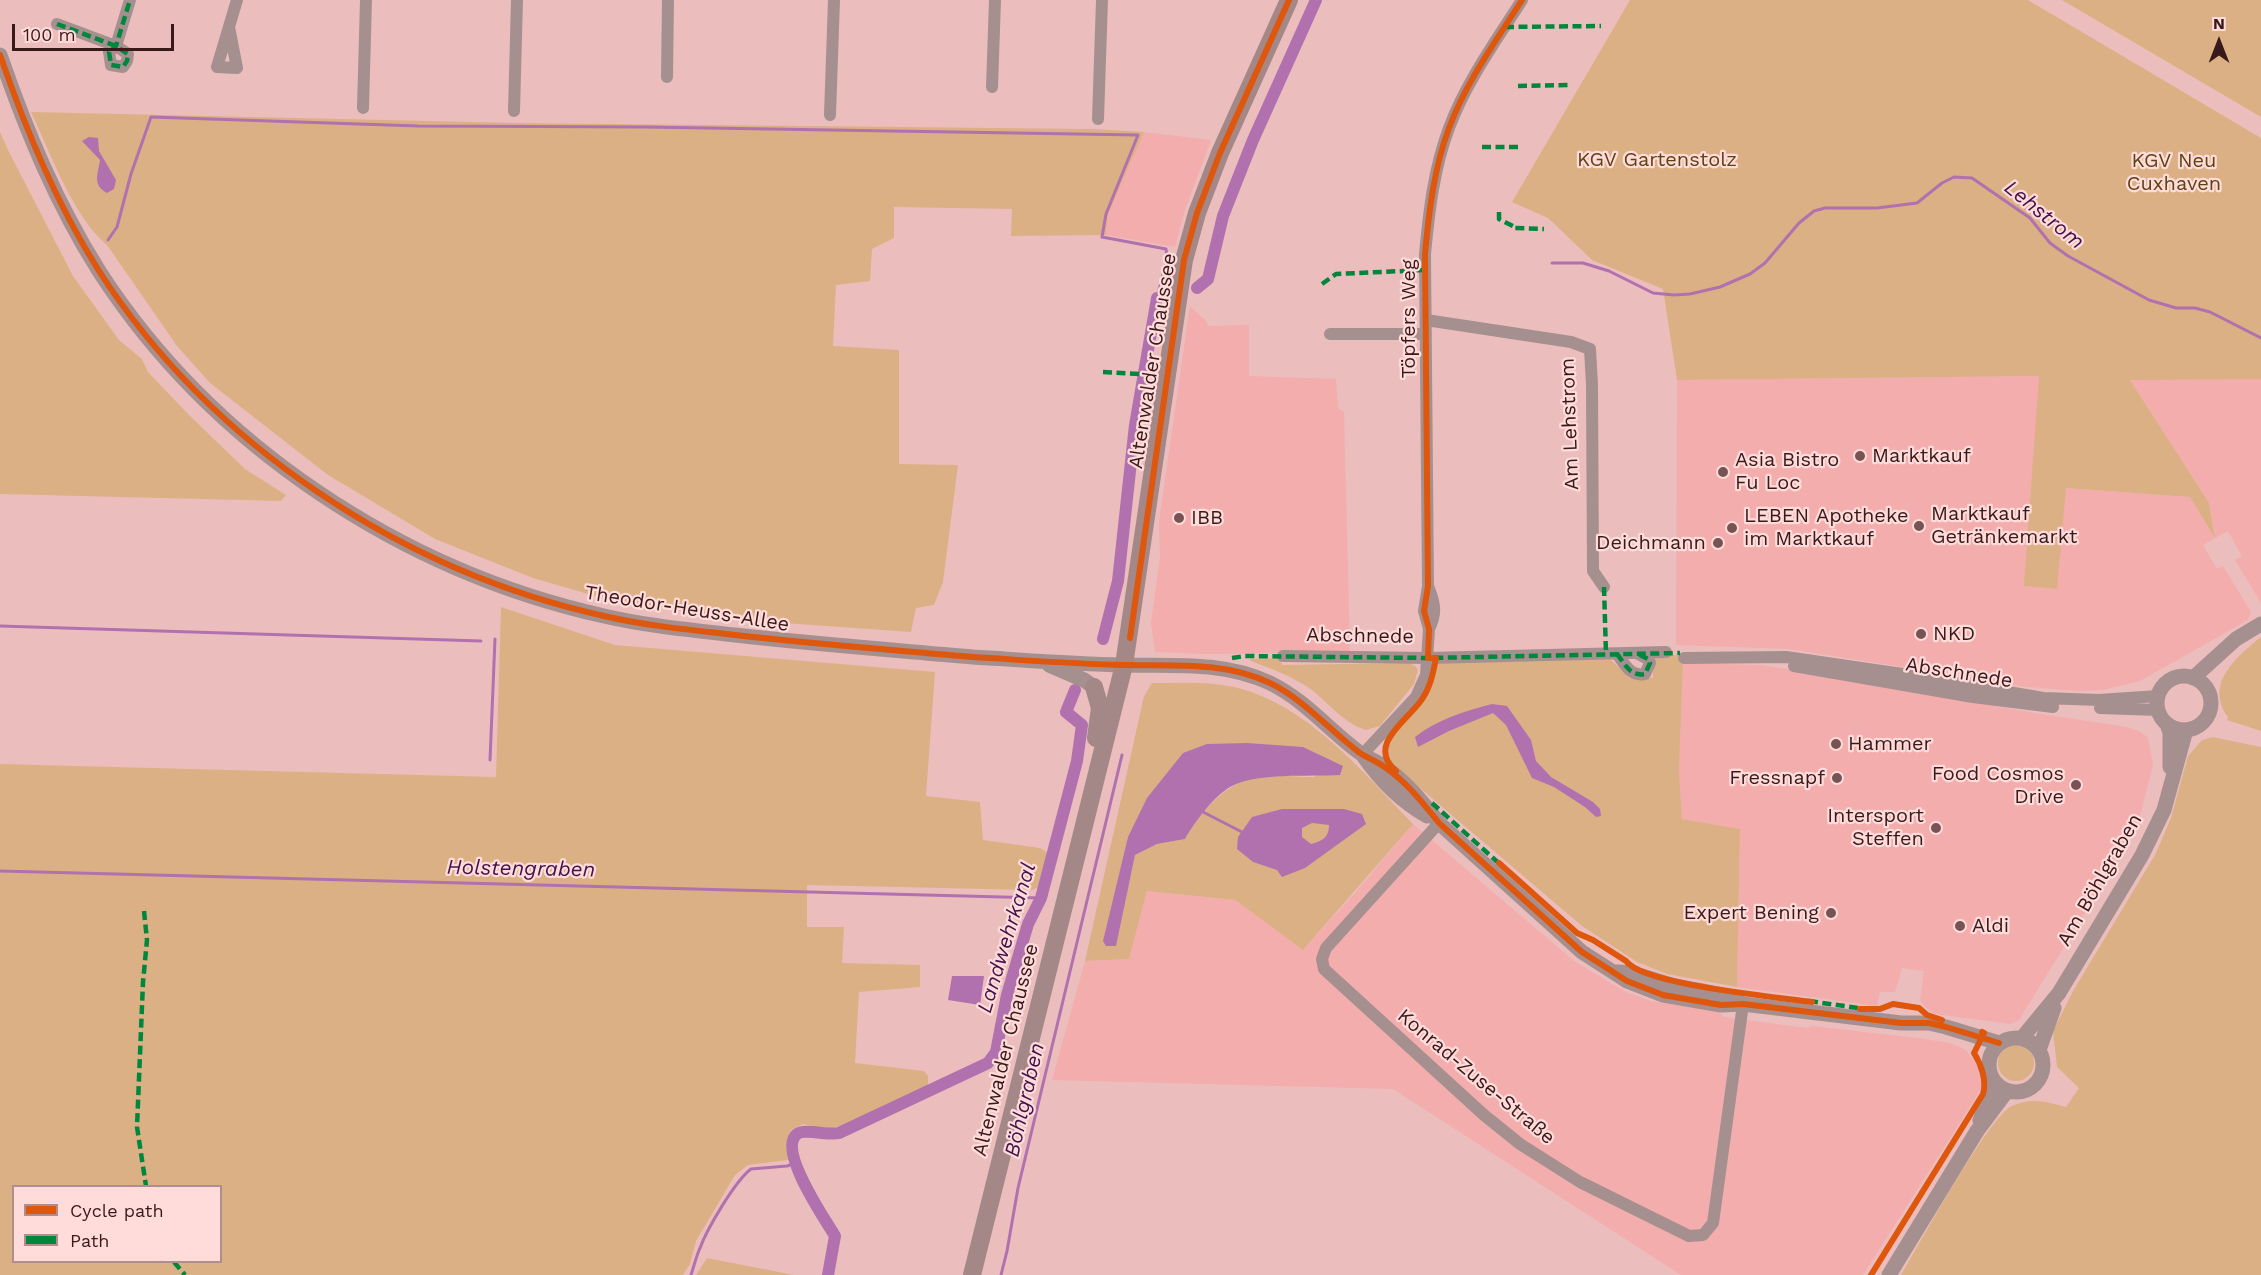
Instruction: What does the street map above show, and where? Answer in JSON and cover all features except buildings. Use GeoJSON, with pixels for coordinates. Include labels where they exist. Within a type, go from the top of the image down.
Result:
{"type":"FeatureCollection","features":[{"type":"Feature","properties":{"kind":"main road","name":"Altenwalder Chaussee"},"geometry":{"type":"LineString","coordinates":[[972,1275],[1124,665],[1184,260],[1197,213],[1220,153],[1289,0]]}},
{"type":"Feature","properties":{"kind":"main road","name":"Altenwalder Chaussee"},"geometry":{"type":"LineString","coordinates":[[1091,802],[1090,780],[1100,721],[1100,708],[1094,687]]}},
{"type":"Feature","properties":{"kind":"street"},"geometry":{"type":"LineString","coordinates":[[57,24],[116,46],[130,0]]}},
{"type":"Feature","properties":{"kind":"street"},"geometry":{"type":"LineString","coordinates":[[229,27],[237,0]]}},
{"type":"Feature","properties":{"kind":"street"},"geometry":{"type":"LineString","coordinates":[[363,108],[366,0]]}},
{"type":"Feature","properties":{"kind":"street"},"geometry":{"type":"LineString","coordinates":[[514,111],[518,0]]}},
{"type":"Feature","properties":{"kind":"street"},"geometry":{"type":"LineString","coordinates":[[667,77],[668,0]]}},
{"type":"Feature","properties":{"kind":"street"},"geometry":{"type":"LineString","coordinates":[[830,115],[834,0]]}},
{"type":"Feature","properties":{"kind":"street"},"geometry":{"type":"LineString","coordinates":[[992,87],[995,0]]}},
{"type":"Feature","properties":{"kind":"street"},"geometry":{"type":"LineString","coordinates":[[1098,119],[1102,0]]}},
{"type":"Feature","properties":{"kind":"street","name":"Töpfers Weg"},"geometry":{"type":"LineString","coordinates":[[1362,755],[1416,698],[1426,675],[1429,629],[1435,617],[1434,602],[1428,586],[1425,254],[1428,215],[1436,173],[1449,127],[1472,79],[1522,0]]}},
{"type":"Feature","properties":{"kind":"street","name":"Theodor-Heuss-Allee"},"geometry":{"type":"LineString","coordinates":[[0,55],[19,111],[47,176],[71,223],[102,275],[143,330],[218,412],[299,480],[402,543],[453,567],[522,594],[608,617],[700,631],[798,642],[1041,661],[1206,666],[1242,672],[1274,684],[1295,698],[1362,755],[1386,768],[1439,823],[1582,952],[1615,972],[1628,972],[1677,987],[1725,994],[1743,1004]]}},
{"type":"Feature","properties":{"kind":"street","name":"Am Lehstrom"},"geometry":{"type":"LineString","coordinates":[[1426,320],[1571,342],[1590,349],[1593,571],[1604,587]]}},
{"type":"Feature","properties":{"kind":"street"},"geometry":{"type":"LineString","coordinates":[[1330,334],[1426,334]]}},
{"type":"Feature","properties":{"kind":"street"},"geometry":{"type":"LineString","coordinates":[[2193,678],[2236,639],[2258,626]]}},
{"type":"Feature","properties":{"kind":"street"},"geometry":{"type":"LineString","coordinates":[[2206,688],[2214,674],[2258,626]]}},
{"type":"Feature","properties":{"kind":"street","name":"Abschnede"},"geometry":{"type":"LineString","coordinates":[[1283,656],[1428,658],[1666,652]]}},
{"type":"Feature","properties":{"kind":"street"},"geometry":{"type":"LineString","coordinates":[[1617,654],[1631,672],[1645,674],[1650,663],[1648,659],[1638,654]]}},
{"type":"Feature","properties":{"kind":"street","name":"Abschnede"},"geometry":{"type":"LineString","coordinates":[[1684,658],[1786,657],[2043,698],[2158,703]]}},
{"type":"Feature","properties":{"kind":"street"},"geometry":{"type":"LineString","coordinates":[[1041,661],[1084,680],[1094,687]]}},
{"type":"Feature","properties":{"kind":"street"},"geometry":{"type":"LineString","coordinates":[[2176,678],[2193,678],[2206,688],[2211,704],[2209,712],[2200,725],[2179,730],[2167,724],[2158,703],[2162,688],[2176,678]]}},
{"type":"Feature","properties":{"kind":"street","name":"Am Böhlgraben"},"geometry":{"type":"LineString","coordinates":[[2167,724],[2170,734],[2170,784]]}},
{"type":"Feature","properties":{"kind":"street","name":"Am Böhlgraben"},"geometry":{"type":"LineString","coordinates":[[2022,1038],[2059,993],[2142,855],[2164,810],[2186,730]]}},
{"type":"Feature","properties":{"kind":"street","name":"Konrad-Zuse-Straße"},"geometry":{"type":"LineString","coordinates":[[1439,823],[1326,948],[1322,959],[1326,972],[1484,1115],[1515,1140],[1571,1177],[1689,1236],[1703,1235],[1713,1223],[1743,1004]]}},
{"type":"Feature","properties":{"kind":"street","name":"Am Böhlgraben"},"geometry":{"type":"LineString","coordinates":[[2039,1050],[2059,993]]}},
{"type":"Feature","properties":{"kind":"street"},"geometry":{"type":"LineString","coordinates":[[1743,1004],[1901,1023],[1929,1023],[2000,1043]]}},
{"type":"Feature","properties":{"kind":"street"},"geometry":{"type":"LineString","coordinates":[[1901,1023],[1923,1033],[1967,1043],[1990,1056]]}},
{"type":"Feature","properties":{"kind":"street"},"geometry":{"type":"LineString","coordinates":[[2009,1038],[2022,1038],[2032,1042],[2039,1050],[2043,1070],[2031,1087],[2022,1091],[2001,1087],[1989,1066],[1993,1048],[2009,1038]]}},
{"type":"Feature","properties":{"kind":"street"},"geometry":{"type":"LineString","coordinates":[[1889,1275],[1977,1131],[1984,1107],[2001,1087]]}},
{"type":"Feature","properties":{"kind":"shaded area"},"geometry":{"type":"Polygon","coordinates":[[[1144,132],[1211,140],[1184,213],[1175,247],[1106,235],[1108,214],[1144,132]]]}},
{"type":"Feature","properties":{"kind":"shaded area"},"geometry":{"type":"Polygon","coordinates":[[[89,137],[98,138],[99,151],[116,180],[114,189],[107,193],[98,183],[100,160],[82,141],[89,137]]]}},
{"type":"Feature","properties":{"kind":"shaded area"},"geometry":{"type":"Polygon","coordinates":[[[1190,306],[1207,322],[1208,326],[1249,325],[1249,376],[1336,379],[1338,408],[1344,412],[1350,652],[1206,654],[1155,652],[1151,623],[1160,557],[1159,521],[1190,306]]]}},
{"type":"Feature","properties":{"kind":"shaded area"},"geometry":{"type":"Polygon","coordinates":[[[2040,376],[2025,586],[2056,589],[2065,488],[2190,497],[2215,535],[2209,503],[2129,379],[2261,379],[2261,603],[2235,560],[2242,556],[2228,531],[2203,545],[2217,569],[2223,566],[2251,612],[2248,620],[2140,681],[2103,690],[2078,691],[2027,687],[1789,649],[1676,645],[1677,380],[2040,376]]]}},
{"type":"Feature","properties":{"kind":"shaded area"},"geometry":{"type":"Polygon","coordinates":[[[1683,663],[1760,665],[1816,673],[2035,713],[2127,727],[2141,732],[2148,738],[2153,765],[2137,828],[2019,1020],[2010,1024],[1935,1014],[1920,1000],[1924,971],[1902,968],[1895,992],[1880,992],[1877,1006],[1737,987],[1740,829],[1682,819],[1679,771],[1683,663]]]}},
{"type":"Feature","properties":{"kind":"shaded area"},"geometry":{"type":"Polygon","coordinates":[[[1492,704],[1507,706],[1531,740],[1536,761],[1551,777],[1593,802],[1600,809],[1601,816],[1596,817],[1554,787],[1532,778],[1506,725],[1493,713],[1418,747],[1415,737],[1423,731],[1461,713],[1492,704]]]}},
{"type":"Feature","properties":{"kind":"shaded area"},"geometry":{"type":"Polygon","coordinates":[[[1247,743],[1303,747],[1343,766],[1340,775],[1268,777],[1241,782],[1224,791],[1211,803],[1185,839],[1157,844],[1135,855],[1116,946],[1106,946],[1103,941],[1128,837],[1147,798],[1183,753],[1207,744],[1247,743]]]}},
{"type":"Feature","properties":{"kind":"shaded area"},"geometry":{"type":"Polygon","coordinates":[[[1282,809],[1344,809],[1362,814],[1366,824],[1305,868],[1282,877],[1277,870],[1253,862],[1237,849],[1238,837],[1252,817],[1282,809]],[[1312,823],[1302,828],[1302,837],[1311,844],[1319,841],[1326,835],[1329,825],[1312,823]]]}},
{"type":"Feature","properties":{"kind":"shaded area"},"geometry":{"type":"Polygon","coordinates":[[[1413,824],[1574,961],[1626,992],[1651,1001],[1718,1012],[1724,1017],[1807,1028],[1812,1026],[1918,1038],[1950,1043],[1966,1050],[1976,1064],[1980,1077],[1981,1086],[1978,1094],[1863,1275],[1681,1275],[1393,1089],[1052,1080],[1085,961],[1129,959],[1147,891],[1235,900],[1303,950],[1413,824]]]}},
{"type":"Feature","properties":{"kind":"shaded area"},"geometry":{"type":"Polygon","coordinates":[[[952,976],[984,976],[980,1005],[948,1000],[952,976]]]}},
{"type":"Feature","properties":{"kind":"green space"},"geometry":{"type":"Polygon","coordinates":[[[1630,0],[2028,0],[2261,138],[2261,379],[2130,380],[2209,503],[2215,538],[2190,497],[2066,488],[2057,589],[2024,586],[2039,376],[1677,380],[1663,289],[1592,260],[1548,218],[1512,202],[1630,0]]]}},
{"type":"Feature","properties":{"kind":"green space"},"geometry":{"type":"Polygon","coordinates":[[[2062,0],[2261,0],[2261,117],[2062,0]]]}},
{"type":"Feature","properties":{"kind":"green space"},"geometry":{"type":"Polygon","coordinates":[[[31,112],[518,123],[1093,129],[1144,132],[1108,214],[1106,235],[1011,236],[1012,209],[894,207],[894,238],[872,249],[870,281],[836,285],[833,346],[899,350],[899,464],[958,465],[943,582],[934,605],[916,608],[911,632],[741,620],[609,600],[533,578],[435,539],[328,475],[210,383],[177,346],[107,245],[83,218],[63,183],[31,112]]]}},
{"type":"Feature","properties":{"kind":"green space"},"geometry":{"type":"Polygon","coordinates":[[[0,132],[73,276],[119,340],[142,359],[148,372],[245,469],[286,495],[281,501],[0,494],[0,132]]]}},
{"type":"Feature","properties":{"kind":"green space"},"geometry":{"type":"Polygon","coordinates":[[[501,607],[615,645],[935,672],[926,796],[980,802],[983,840],[1040,848],[1048,853],[1039,887],[1032,890],[807,885],[807,927],[844,927],[842,963],[920,965],[920,987],[859,992],[855,1063],[924,1071],[928,1076],[928,1085],[846,1125],[830,1130],[803,1124],[791,1130],[788,1141],[788,1160],[748,1165],[735,1175],[696,1241],[690,1264],[683,1275],[0,1275],[0,764],[496,777],[501,607]]]}},
{"type":"Feature","properties":{"kind":"green space"},"geometry":{"type":"Polygon","coordinates":[[[2261,637],[2261,731],[2227,720],[2220,693],[2221,682],[2233,662],[2261,637]]]}},
{"type":"Feature","properties":{"kind":"green space"},"geometry":{"type":"Polygon","coordinates":[[[1653,655],[1677,655],[1683,663],[1679,771],[1682,819],[1740,829],[1737,987],[1667,974],[1637,962],[1582,926],[1393,765],[1389,757],[1389,742],[1429,692],[1438,663],[1610,659],[1630,678],[1653,678],[1653,655]]]}},
{"type":"Feature","properties":{"kind":"green space"},"geometry":{"type":"Polygon","coordinates":[[[1281,658],[1282,665],[1409,663],[1418,670],[1414,684],[1380,726],[1366,730],[1349,722],[1306,686],[1250,659],[1281,658]]]}},
{"type":"Feature","properties":{"kind":"green space"},"geometry":{"type":"Polygon","coordinates":[[[1152,683],[1203,683],[1234,687],[1261,696],[1286,708],[1332,742],[1413,824],[1303,950],[1235,900],[1147,891],[1129,959],[1085,961],[1144,696],[1152,683]],[[1303,747],[1128,837],[1115,946],[1135,855],[1157,844],[1185,839],[1215,800],[1224,792],[1246,780],[1272,776],[1315,777],[1303,747]]]}},
{"type":"Feature","properties":{"kind":"green space"},"geometry":{"type":"Polygon","coordinates":[[[2213,737],[2261,747],[2261,1275],[1901,1275],[1987,1132],[2001,1115],[2012,1106],[2032,1101],[2066,1107],[2079,1088],[2057,1067],[2053,1031],[2073,991],[2155,855],[2171,818],[2188,756],[2202,740],[2213,737]]]}},
{"type":"Feature","properties":{"kind":"green space"},"geometry":{"type":"Polygon","coordinates":[[[2016,1045],[2029,1050],[2034,1063],[2029,1076],[2016,1081],[2003,1076],[1998,1063],[2003,1050],[2016,1045]]]}},
{"type":"Feature","properties":{"kind":"green space"},"geometry":{"type":"Polygon","coordinates":[[[707,1258],[794,1275],[696,1275],[707,1258]]]}},
{"type":"Feature","properties":{"kind":"waterway","name":"Landwehrkanal"},"geometry":{"type":"LineString","coordinates":[[1197,288],[1208,279],[1223,216],[1253,140],[1316,0]]}},
{"type":"Feature","properties":{"kind":"waterway"},"geometry":{"type":"LineString","coordinates":[[108,240],[117,227],[131,174],[151,117],[418,126],[646,127],[1138,135],[1106,214],[1102,237],[1166,249],[1167,258],[1157,298]]}},
{"type":"Feature","properties":{"kind":"waterway","name":"Lehstrom"},"geometry":{"type":"LineString","coordinates":[[1552,263],[1583,263],[1609,271],[1653,293],[1690,294],[1720,287],[1750,274],[1765,263],[1799,223],[1814,211],[1825,208],[1877,208],[1917,203],[1942,183],[1954,177],[1972,178],[2030,218],[2050,243],[2068,256],[2149,300],[2176,308],[2195,308],[2210,312],[2261,338]]}},
{"type":"Feature","properties":{"kind":"waterway","name":"Landwehrkanal"},"geometry":{"type":"LineString","coordinates":[[1103,639],[1118,581],[1135,425],[1157,298]]}},
{"type":"Feature","properties":{"kind":"waterway"},"geometry":{"type":"LineString","coordinates":[[0,626],[481,641]]}},
{"type":"Feature","properties":{"kind":"waterway"},"geometry":{"type":"LineString","coordinates":[[490,760],[495,639]]}},
{"type":"Feature","properties":{"kind":"waterway","name":"Landwehrkanal"},"geometry":{"type":"LineString","coordinates":[[828,1275],[835,1236],[805,1185],[793,1154],[792,1142],[801,1132],[839,1133],[988,1063],[996,1052],[1007,995],[1028,924],[1041,898],[1077,761],[1082,725],[1066,712],[1075,690]]}},
{"type":"Feature","properties":{"kind":"waterway","name":"Böhlgraben"},"geometry":{"type":"LineString","coordinates":[[1001,1275],[1018,1188],[1122,755]]}},
{"type":"Feature","properties":{"kind":"waterway"},"geometry":{"type":"LineString","coordinates":[[1203,812],[1242,832]]}},
{"type":"Feature","properties":{"kind":"waterway","name":"Holstengraben"},"geometry":{"type":"LineString","coordinates":[[0,871],[1041,898]]}},
{"type":"Feature","properties":{"kind":"waterway"},"geometry":{"type":"LineString","coordinates":[[691,1275],[709,1229],[722,1206],[745,1175],[751,1169],[796,1163]]}},
{"type":"Feature","properties":{"kind":"marked path"},"geometry":{"type":"LineString","coordinates":[[57,24],[116,46],[128,54],[123,67],[111,65],[109,52],[116,46],[130,0]]}},
{"type":"Feature","properties":{"kind":"marked path"},"geometry":{"type":"LineString","coordinates":[[1505,27],[1601,26]]}},
{"type":"Feature","properties":{"kind":"marked path"},"geometry":{"type":"LineString","coordinates":[[1518,86],[1569,85]]}},
{"type":"Feature","properties":{"kind":"marked path"},"geometry":{"type":"LineString","coordinates":[[1482,147],[1518,147]]}},
{"type":"Feature","properties":{"kind":"marked path"},"geometry":{"type":"LineString","coordinates":[[1499,212],[1499,219],[1513,228],[1544,229]]}},
{"type":"Feature","properties":{"kind":"marked path"},"geometry":{"type":"LineString","coordinates":[[1322,284],[1336,274],[1425,270]]}},
{"type":"Feature","properties":{"kind":"marked path"},"geometry":{"type":"LineString","coordinates":[[1103,372],[1155,375]]}},
{"type":"Feature","properties":{"kind":"marked path"},"geometry":{"type":"LineString","coordinates":[[1604,587],[1606,654]]}},
{"type":"Feature","properties":{"kind":"marked path"},"geometry":{"type":"LineString","coordinates":[[1232,658],[1245,656],[1428,658],[1680,653]]}},
{"type":"Feature","properties":{"kind":"marked path"},"geometry":{"type":"LineString","coordinates":[[1617,654],[1632,672],[1645,674],[1650,663],[1648,659],[1638,654]]}},
{"type":"Feature","properties":{"kind":"marked path"},"geometry":{"type":"LineString","coordinates":[[1432,803],[1503,867]]}},
{"type":"Feature","properties":{"kind":"marked path"},"geometry":{"type":"LineString","coordinates":[[144,911],[147,940],[137,1127],[146,1185]]}},
{"type":"Feature","properties":{"kind":"marked path"},"geometry":{"type":"LineString","coordinates":[[1809,1001],[1865,1009]]}},
{"type":"Feature","properties":{"kind":"marked path"},"geometry":{"type":"LineString","coordinates":[[175,1263],[185,1275]]}},
{"type":"Feature","properties":{"kind":"cycle path"},"geometry":{"type":"LineString","coordinates":[[1130,638],[1184,260],[1197,213],[1220,153],[1289,0]]}},
{"type":"Feature","properties":{"kind":"cycle path"},"geometry":{"type":"LineString","coordinates":[[1396,771],[1388,762],[1385,753],[1387,744],[1391,735],[1426,692],[1436,658],[1428,658],[1429,629],[1424,611],[1428,586],[1425,254],[1433,190],[1439,159],[1456,111],[1482,62],[1522,0]]}},
{"type":"Feature","properties":{"kind":"cycle path"},"geometry":{"type":"LineString","coordinates":[[0,55],[31,138],[69,219],[99,271],[145,334],[197,392],[255,445],[318,492],[385,533],[456,568],[529,595],[604,616],[637,622],[854,647],[1067,663],[1198,666],[1252,676],[1270,683],[1295,698],[1360,753],[1399,778],[1439,823],[1582,952],[1627,981],[1663,995],[1721,1005],[1743,1004],[1901,1023],[1929,1023],[1999,1043]]}},
{"type":"Feature","properties":{"kind":"cycle path"},"geometry":{"type":"LineString","coordinates":[[1499,863],[1577,933],[1593,940],[1637,969],[1657,977],[1713,989],[1812,1002]]}},
{"type":"Feature","properties":{"kind":"cycle path"},"geometry":{"type":"LineString","coordinates":[[1860,1009],[1880,1009],[1893,1004],[1919,1008],[1927,1015],[1942,1020]]}},
{"type":"Feature","properties":{"kind":"cycle path"},"geometry":{"type":"LineString","coordinates":[[1871,1275],[1983,1094],[1983,1073],[1974,1053],[1984,1033],[1982,1032]]}},
{"type":"Feature","properties":{"kind":"place","name":"Marktkauf"},"geometry":{"type":"Point","coordinates":[1860,456]}},
{"type":"Feature","properties":{"kind":"place","name":"Asia Bistro Fu Loc"},"geometry":{"type":"Point","coordinates":[1723,472]}},
{"type":"Feature","properties":{"kind":"place","name":"IBB"},"geometry":{"type":"Point","coordinates":[1179,518]}},
{"type":"Feature","properties":{"kind":"place","name":"Marktkauf Getränkemarkt"},"geometry":{"type":"Point","coordinates":[1919,526]}},
{"type":"Feature","properties":{"kind":"place","name":"LEBEN Apotheke im Marktkauf"},"geometry":{"type":"Point","coordinates":[1732,528]}},
{"type":"Feature","properties":{"kind":"place","name":"Deichmann"},"geometry":{"type":"Point","coordinates":[1718,543]}},
{"type":"Feature","properties":{"kind":"place","name":"NKD"},"geometry":{"type":"Point","coordinates":[1921,634]}},
{"type":"Feature","properties":{"kind":"place","name":"Hammer"},"geometry":{"type":"Point","coordinates":[1836,744]}},
{"type":"Feature","properties":{"kind":"place","name":"Fressnapf"},"geometry":{"type":"Point","coordinates":[1837,778]}},
{"type":"Feature","properties":{"kind":"place","name":"Food Cosmos Drive"},"geometry":{"type":"Point","coordinates":[2076,785]}},
{"type":"Feature","properties":{"kind":"place","name":"Intersport Steffen"},"geometry":{"type":"Point","coordinates":[1936,828]}},
{"type":"Feature","properties":{"kind":"place","name":"Expert Bening"},"geometry":{"type":"Point","coordinates":[1831,913]}},
{"type":"Feature","properties":{"kind":"place","name":"Aldi"},"geometry":{"type":"Point","coordinates":[1960,926]}},
{"type":"Feature","properties":{"kind":"park label","name":"KGV Gartenstolz"},"geometry":{"type":"Point","coordinates":[1657,160]}},
{"type":"Feature","properties":{"kind":"park label","name":"KGV Neu Cuxhaven"},"geometry":{"type":"Point","coordinates":[2174,172]}}]}
